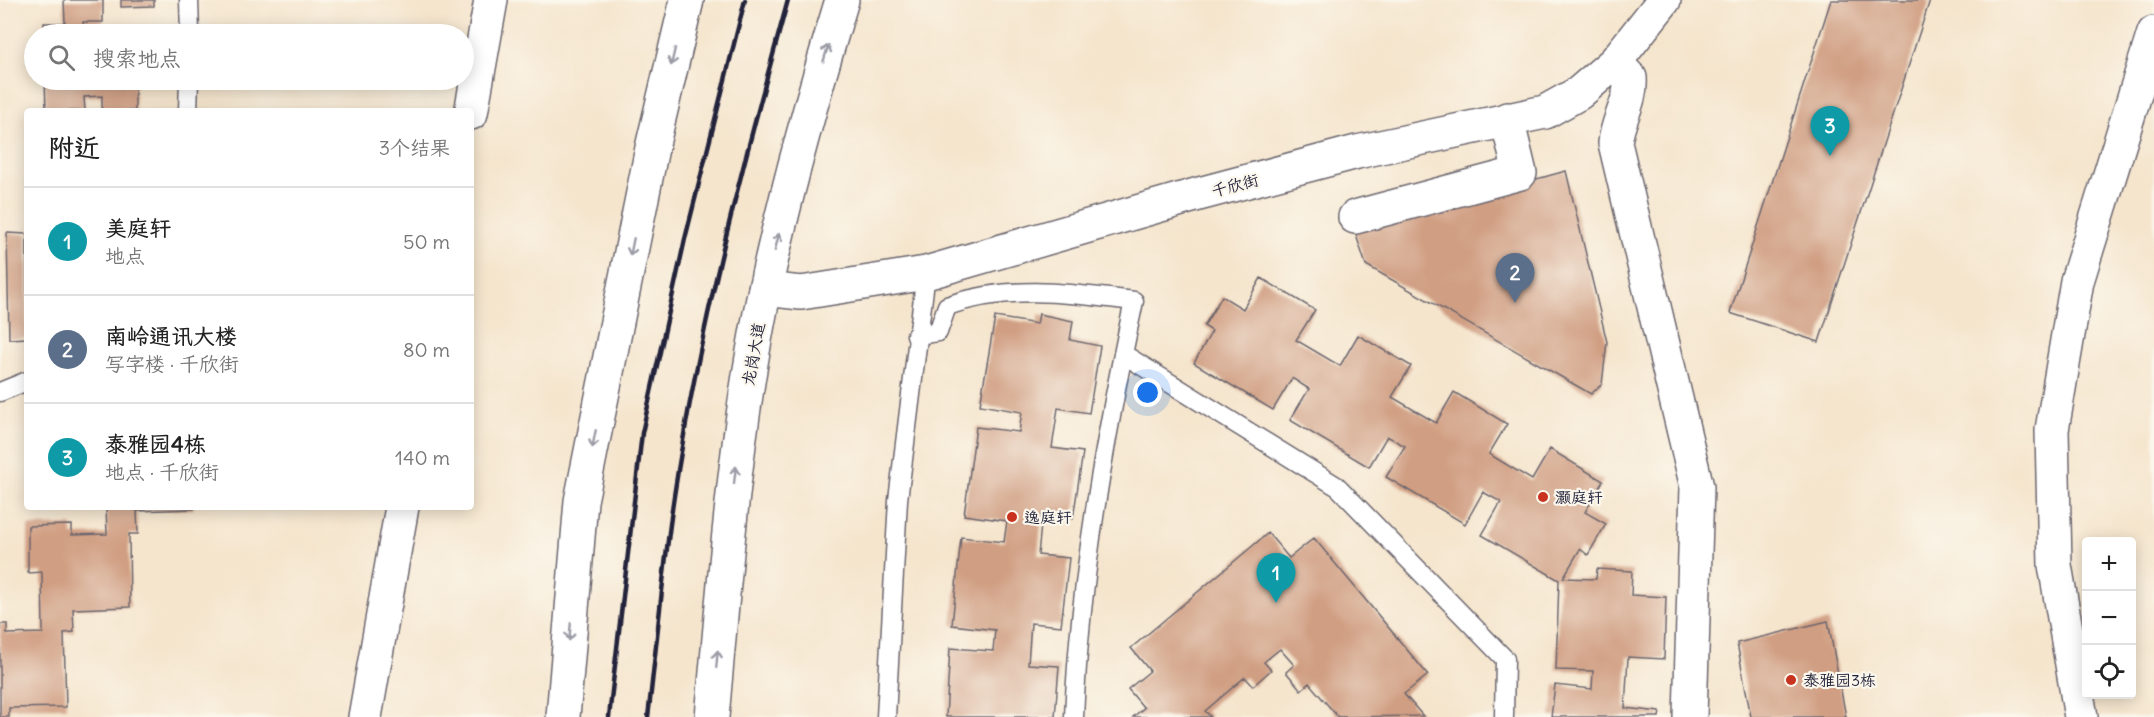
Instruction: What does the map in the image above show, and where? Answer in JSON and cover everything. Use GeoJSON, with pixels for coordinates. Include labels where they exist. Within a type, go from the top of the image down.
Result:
{"type":"FeatureCollection","features":[{"type":"Feature","properties":{"kind":"main road"},"geometry":{"type":"LineString","coordinates":[[472,108],[491,0]]}},
{"type":"Feature","properties":{"kind":"main road"},"geometry":{"type":"LineString","coordinates":[[563,717],[581,501],[652,148],[687,0]]}},
{"type":"Feature","properties":{"kind":"main road","name":"龙岗大道"},"geometry":{"type":"LineString","coordinates":[[712,717],[737,464],[765,290],[818,78],[842,0]]}},
{"type":"Feature","properties":{"kind":"main road","name":"千欣街"},"geometry":{"type":"LineString","coordinates":[[765,290],[801,293],[926,273],[1358,152],[1545,112],[1579,93],[1615,62],[1664,0]]}},
{"type":"Feature","properties":{"kind":"main road"},"geometry":{"type":"LineString","coordinates":[[2081,717],[2055,565],[2052,430],[2078,281],[2154,33]]}},
{"type":"Feature","properties":{"kind":"main road"},"geometry":{"type":"LineString","coordinates":[[1615,62],[1630,78],[1631,92],[1616,125],[1615,143],[1697,487],[1690,717]]}},
{"type":"Feature","properties":{"kind":"main road"},"geometry":{"type":"LineString","coordinates":[[1355,217],[1520,174],[1507,119]]}},
{"type":"Feature","properties":{"kind":"main road"},"geometry":{"type":"LineString","coordinates":[[365,717],[401,510]]}},
{"type":"Feature","properties":{"kind":"lane"},"geometry":{"type":"LineString","coordinates":[[189,0],[190,24]]}},
{"type":"Feature","properties":{"kind":"lane"},"geometry":{"type":"LineString","coordinates":[[188,108],[189,90]]}},
{"type":"Feature","properties":{"kind":"lane"},"geometry":{"type":"LineString","coordinates":[[886,717],[898,500],[916,336],[926,273]]}},
{"type":"Feature","properties":{"kind":"lane"},"geometry":{"type":"LineString","coordinates":[[916,336],[938,332],[947,306],[970,298],[1026,291],[1055,291],[1134,301],[1094,516],[1084,593],[1074,717]]}},
{"type":"Feature","properties":{"kind":"lane"},"geometry":{"type":"LineString","coordinates":[[1123,354],[1338,487],[1505,659],[1504,717]]}},
{"type":"Feature","properties":{"kind":"lane"},"geometry":{"type":"LineString","coordinates":[[0,392],[24,382]]}},
{"type":"Feature","properties":{"kind":"building"},"geometry":{"type":"Polygon","coordinates":[[[64,0],[103,0],[103,22],[44,24],[65,23],[64,0]]]}},
{"type":"Feature","properties":{"kind":"building"},"geometry":{"type":"Polygon","coordinates":[[[121,0],[154,0],[154,6],[121,7],[121,0]]]}},
{"type":"Feature","properties":{"kind":"building"},"geometry":{"type":"Polygon","coordinates":[[[1831,0],[1930,0],[1819,342],[1730,313],[1831,0]]]}},
{"type":"Feature","properties":{"kind":"building"},"geometry":{"type":"Polygon","coordinates":[[[45,90],[135,90],[135,108],[102,108],[102,96],[84,97],[85,108],[46,108],[45,90]]]}},
{"type":"Feature","properties":{"kind":"building"},"geometry":{"type":"Polygon","coordinates":[[[1566,171],[1607,342],[1602,384],[1591,394],[1366,265],[1354,229],[1566,171]]]}},
{"type":"Feature","properties":{"kind":"building"},"geometry":{"type":"Polygon","coordinates":[[[7,233],[24,234],[24,338],[9,339],[7,233]]]}},
{"type":"Feature","properties":{"kind":"building","name":"灏庭轩"},"geometry":{"type":"Polygon","coordinates":[[[1261,278],[1315,310],[1296,340],[1340,366],[1358,335],[1411,366],[1392,397],[1436,423],[1454,392],[1507,424],[1489,454],[1532,480],[1550,449],[1603,481],[1585,512],[1606,524],[1588,555],[1580,549],[1563,578],[1596,579],[1597,569],[1632,571],[1631,595],[1666,597],[1664,659],[1628,657],[1625,708],[1660,712],[1659,717],[1551,717],[1555,685],[1592,689],[1593,671],[1556,670],[1559,580],[1482,535],[1501,502],[1483,492],[1465,524],[1386,477],[1405,446],[1387,436],[1369,467],[1290,420],[1309,389],[1292,378],[1273,410],[1194,363],[1212,331],[1204,326],[1222,296],[1243,309],[1261,278]]]}},
{"type":"Feature","properties":{"kind":"building","name":"逸庭轩"},"geometry":{"type":"Polygon","coordinates":[[[1039,314],[1073,321],[1070,340],[1100,346],[1089,413],[1058,408],[1052,448],[1083,452],[1073,519],[1042,515],[1038,555],[1069,558],[1061,626],[1031,623],[1028,664],[1059,666],[1055,717],[946,717],[950,648],[993,651],[995,630],[952,625],[961,537],[1004,542],[1007,521],[964,515],[976,427],[1019,432],[1022,412],[980,405],[995,317],[1037,324],[1039,314]]]}},
{"type":"Feature","properties":{"kind":"building"},"geometry":{"type":"Polygon","coordinates":[[[106,510],[166,510],[137,511],[138,534],[129,534],[130,607],[73,609],[74,632],[64,633],[66,707],[9,708],[9,717],[0,717],[0,624],[7,624],[7,634],[43,633],[42,572],[28,573],[28,526],[72,525],[72,535],[107,534],[106,510]]]}},
{"type":"Feature","properties":{"kind":"building"},"geometry":{"type":"Polygon","coordinates":[[[1268,533],[1289,558],[1314,538],[1428,675],[1404,694],[1423,716],[1338,717],[1309,683],[1301,690],[1286,672],[1294,665],[1280,649],[1264,662],[1271,670],[1253,686],[1245,677],[1205,711],[1211,717],[1133,717],[1144,708],[1128,689],[1150,671],[1131,648],[1268,533]]]}},
{"type":"Feature","properties":{"kind":"building","name":"泰雅园3栋"},"geometry":{"type":"Polygon","coordinates":[[[1828,621],[1846,717],[1751,717],[1737,643],[1828,621]]]}},
{"type":"Feature","properties":{"kind":"railway"},"geometry":{"type":"LineString","coordinates":[[609,717],[642,433],[685,239],[745,0]]}},
{"type":"Feature","properties":{"kind":"railway"},"geometry":{"type":"LineString","coordinates":[[648,717],[670,523],[696,371],[739,185],[788,0]]}},
{"type":"Feature","properties":{"kind":"place","name":"泰雅园4栋"},"geometry":{"type":"Point","coordinates":[1830,156]}},
{"type":"Feature","properties":{"kind":"place","name":"南岭通讯大楼"},"geometry":{"type":"Point","coordinates":[1515,303]}},
{"type":"Feature","properties":{"kind":"place","name":"灏庭轩"},"geometry":{"type":"Point","coordinates":[1543,497]}},
{"type":"Feature","properties":{"kind":"place","name":"逸庭轩"},"geometry":{"type":"Point","coordinates":[1012,517]}},
{"type":"Feature","properties":{"kind":"place","name":"美庭轩"},"geometry":{"type":"Point","coordinates":[1276,603]}},
{"type":"Feature","properties":{"kind":"place","name":"泰雅园3栋"},"geometry":{"type":"Point","coordinates":[1791,680]}}]}
